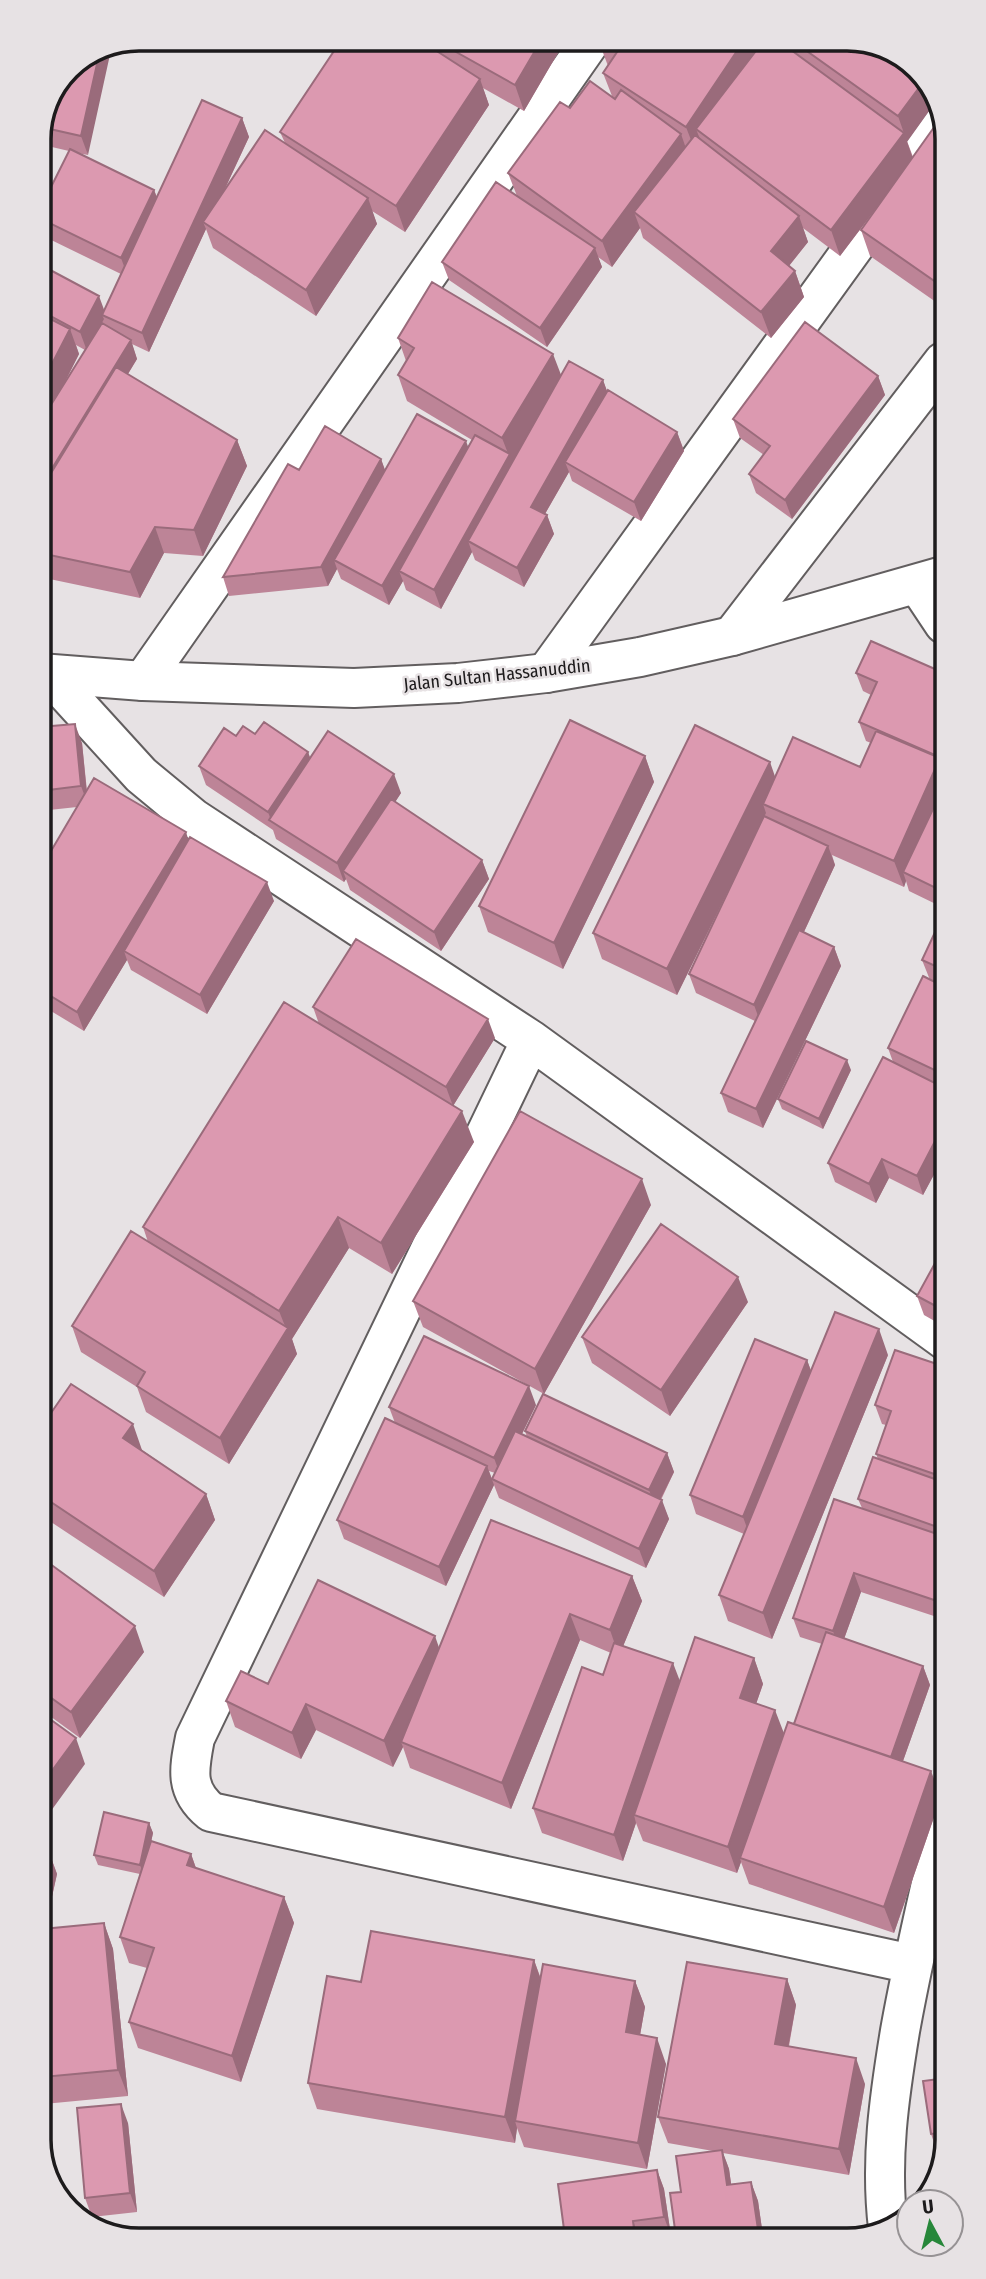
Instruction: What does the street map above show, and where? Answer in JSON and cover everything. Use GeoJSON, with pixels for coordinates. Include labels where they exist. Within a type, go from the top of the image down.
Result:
{"type":"FeatureCollection","features":[{"type":"Feature","properties":{"kind":"street"},"geometry":{"type":"LineString","coordinates":[[143,681],[584,51]]}},
{"type":"Feature","properties":{"kind":"street"},"geometry":{"type":"LineString","coordinates":[[547,673],[935,135]]}},
{"type":"Feature","properties":{"kind":"street"},"geometry":{"type":"LineString","coordinates":[[732,636],[935,372]]}},
{"type":"Feature","properties":{"kind":"street","name":"Jalan Sultan Hassanuddin"},"geometry":{"type":"LineString","coordinates":[[51,674],[143,681],[354,688],[458,683],[547,673],[640,657],[732,636],[931,580]]}},
{"type":"Feature","properties":{"kind":"street"},"geometry":{"type":"LineString","coordinates":[[51,681],[141,775],[193,818],[531,1041],[935,1332]]}},
{"type":"Feature","properties":{"kind":"street"},"geometry":{"type":"LineString","coordinates":[[531,1041],[195,1738],[190,1767],[192,1789],[198,1802],[211,1812],[912,1964]]}},
{"type":"Feature","properties":{"kind":"street"},"geometry":{"type":"LineString","coordinates":[[887,2218],[884,2160],[890,2089],[912,1964],[935,1866]]}},
{"type":"Feature","properties":{"kind":"building"},"geometry":{"type":"Polygon","coordinates":[[[334,51],[437,51],[480,79],[396,206],[280,132],[334,51]]]}},
{"type":"Feature","properties":{"kind":"building"},"geometry":{"type":"Polygon","coordinates":[[[454,51],[535,51],[515,85],[454,51]]]}},
{"type":"Feature","properties":{"kind":"building"},"geometry":{"type":"Polygon","coordinates":[[[737,51],[686,127],[603,73],[617,52],[737,51]]]}},
{"type":"Feature","properties":{"kind":"building"},"geometry":{"type":"Polygon","coordinates":[[[756,51],[792,51],[904,133],[831,230],[696,129],[756,51]]]}},
{"type":"Feature","properties":{"kind":"building"},"geometry":{"type":"Polygon","coordinates":[[[807,51],[853,51],[870,54],[901,69],[919,88],[898,116],[807,51]]]}},
{"type":"Feature","properties":{"kind":"building"},"geometry":{"type":"Polygon","coordinates":[[[98,61],[81,136],[52,129],[54,116],[69,85],[98,61]]]}},
{"type":"Feature","properties":{"kind":"building"},"geometry":{"type":"Polygon","coordinates":[[[590,81],[615,99],[621,90],[681,134],[602,241],[508,173],[560,102],[570,108],[590,81]]]}},
{"type":"Feature","properties":{"kind":"building"},"geometry":{"type":"Polygon","coordinates":[[[202,100],[242,118],[142,333],[102,315],[202,100]]]}},
{"type":"Feature","properties":{"kind":"building"},"geometry":{"type":"Polygon","coordinates":[[[934,127],[935,281],[861,230],[934,127]]]}},
{"type":"Feature","properties":{"kind":"building"},"geometry":{"type":"Polygon","coordinates":[[[265,130],[368,198],[306,290],[203,222],[265,130]]]}},
{"type":"Feature","properties":{"kind":"building"},"geometry":{"type":"Polygon","coordinates":[[[695,135],[799,216],[771,251],[795,271],[761,312],[634,212],[695,135]]]}},
{"type":"Feature","properties":{"kind":"building"},"geometry":{"type":"Polygon","coordinates":[[[70,149],[154,190],[121,258],[51,224],[51,187],[70,149]]]}},
{"type":"Feature","properties":{"kind":"building"},"geometry":{"type":"Polygon","coordinates":[[[496,182],[595,248],[540,328],[442,262],[496,182]]]}},
{"type":"Feature","properties":{"kind":"building"},"geometry":{"type":"Polygon","coordinates":[[[51,270],[99,296],[80,332],[51,316],[51,270]]]}},
{"type":"Feature","properties":{"kind":"building"},"geometry":{"type":"Polygon","coordinates":[[[432,282],[553,354],[502,438],[398,375],[414,348],[398,338],[432,282]]]}},
{"type":"Feature","properties":{"kind":"building"},"geometry":{"type":"Polygon","coordinates":[[[51,319],[70,329],[51,366],[51,319]]]}},
{"type":"Feature","properties":{"kind":"building"},"geometry":{"type":"Polygon","coordinates":[[[805,322],[878,376],[785,500],[749,474],[770,446],[733,419],[805,322]]]}},
{"type":"Feature","properties":{"kind":"building"},"geometry":{"type":"Polygon","coordinates":[[[102,323],[131,340],[51,470],[51,405],[102,323]]]}},
{"type":"Feature","properties":{"kind":"building"},"geometry":{"type":"Polygon","coordinates":[[[569,361],[603,380],[531,507],[547,515],[517,568],[468,541],[569,361]]]}},
{"type":"Feature","properties":{"kind":"building"},"geometry":{"type":"Polygon","coordinates":[[[116,367],[237,440],[194,530],[155,527],[130,572],[51,555],[51,473],[116,367]]]}},
{"type":"Feature","properties":{"kind":"building"},"geometry":{"type":"Polygon","coordinates":[[[608,390],[677,432],[634,502],[565,462],[608,390]]]}},
{"type":"Feature","properties":{"kind":"building"},"geometry":{"type":"Polygon","coordinates":[[[417,414],[466,441],[382,586],[334,560],[417,414]]]}},
{"type":"Feature","properties":{"kind":"building"},"geometry":{"type":"Polygon","coordinates":[[[325,426],[381,459],[321,567],[223,577],[288,464],[299,470],[325,426]]]}},
{"type":"Feature","properties":{"kind":"building"},"geometry":{"type":"Polygon","coordinates":[[[475,435],[510,454],[434,590],[399,571],[475,435]]]}},
{"type":"Feature","properties":{"kind":"building"},"geometry":{"type":"Polygon","coordinates":[[[871,641],[935,669],[935,755],[859,722],[877,682],[856,673],[871,641]]]}},
{"type":"Feature","properties":{"kind":"building"},"geometry":{"type":"Polygon","coordinates":[[[570,720],[645,756],[554,943],[479,906],[570,720]]]}},
{"type":"Feature","properties":{"kind":"building"},"geometry":{"type":"Polygon","coordinates":[[[264,722],[308,752],[268,812],[199,766],[224,728],[236,736],[243,726],[255,734],[264,722]]]}},
{"type":"Feature","properties":{"kind":"building"},"geometry":{"type":"Polygon","coordinates":[[[75,724],[81,786],[51,790],[51,726],[75,724]]]}},
{"type":"Feature","properties":{"kind":"building"},"geometry":{"type":"Polygon","coordinates":[[[695,725],[770,762],[667,969],[593,933],[695,725]]]}},
{"type":"Feature","properties":{"kind":"building"},"geometry":{"type":"Polygon","coordinates":[[[328,731],[394,774],[337,863],[269,820],[328,731]]]}},
{"type":"Feature","properties":{"kind":"building"},"geometry":{"type":"Polygon","coordinates":[[[876,731],[935,756],[935,769],[894,861],[763,804],[793,737],[860,767],[876,731]]]}},
{"type":"Feature","properties":{"kind":"building"},"geometry":{"type":"Polygon","coordinates":[[[94,778],[186,832],[77,1012],[51,996],[51,851],[94,778]]]}},
{"type":"Feature","properties":{"kind":"building"},"geometry":{"type":"Polygon","coordinates":[[[391,799],[482,860],[434,932],[343,871],[391,799]]]}},
{"type":"Feature","properties":{"kind":"building"},"geometry":{"type":"Polygon","coordinates":[[[935,805],[935,888],[903,872],[935,805]]]}},
{"type":"Feature","properties":{"kind":"building"},"geometry":{"type":"Polygon","coordinates":[[[764,816],[828,846],[754,1005],[689,974],[764,816]]]}},
{"type":"Feature","properties":{"kind":"building"},"geometry":{"type":"Polygon","coordinates":[[[190,837],[267,882],[200,995],[124,951],[190,837]]]}},
{"type":"Feature","properties":{"kind":"building"},"geometry":{"type":"Polygon","coordinates":[[[799,930],[834,947],[756,1109],[721,1093],[799,930]]]}},
{"type":"Feature","properties":{"kind":"building"},"geometry":{"type":"Polygon","coordinates":[[[935,932],[935,966],[922,960],[935,932]]]}},
{"type":"Feature","properties":{"kind":"building"},"geometry":{"type":"Polygon","coordinates":[[[356,939],[488,1019],[446,1087],[313,1007],[356,939]]]}},
{"type":"Feature","properties":{"kind":"building"},"geometry":{"type":"Polygon","coordinates":[[[923,976],[935,982],[935,1070],[888,1048],[923,976]]]}},
{"type":"Feature","properties":{"kind":"building"},"geometry":{"type":"Polygon","coordinates":[[[284,1002],[462,1111],[381,1243],[338,1217],[279,1311],[143,1227],[284,1002]]]}},
{"type":"Feature","properties":{"kind":"building"},"geometry":{"type":"Polygon","coordinates":[[[806,1041],[847,1060],[819,1119],[778,1099],[806,1041]]]}},
{"type":"Feature","properties":{"kind":"building"},"geometry":{"type":"Polygon","coordinates":[[[883,1057],[935,1083],[935,1141],[917,1176],[882,1159],[869,1184],[828,1163],[883,1057]]]}},
{"type":"Feature","properties":{"kind":"building"},"geometry":{"type":"Polygon","coordinates":[[[520,1111],[642,1179],[535,1369],[413,1301],[520,1111]]]}},
{"type":"Feature","properties":{"kind":"building"},"geometry":{"type":"Polygon","coordinates":[[[661,1224],[738,1277],[661,1390],[582,1337],[661,1224]]]}},
{"type":"Feature","properties":{"kind":"building"},"geometry":{"type":"Polygon","coordinates":[[[131,1231],[288,1328],[220,1438],[137,1386],[145,1372],[72,1326],[131,1231]]]}},
{"type":"Feature","properties":{"kind":"building"},"geometry":{"type":"Polygon","coordinates":[[[935,1263],[935,1306],[917,1296],[935,1263]]]}},
{"type":"Feature","properties":{"kind":"building"},"geometry":{"type":"Polygon","coordinates":[[[835,1312],[879,1329],[763,1613],[719,1595],[835,1312]]]}},
{"type":"Feature","properties":{"kind":"building"},"geometry":{"type":"Polygon","coordinates":[[[424,1336],[529,1386],[494,1458],[389,1407],[424,1336]]]}},
{"type":"Feature","properties":{"kind":"building"},"geometry":{"type":"Polygon","coordinates":[[[755,1339],[807,1360],[743,1517],[690,1495],[755,1339]]]}},
{"type":"Feature","properties":{"kind":"building"},"geometry":{"type":"Polygon","coordinates":[[[895,1350],[935,1363],[935,1474],[876,1454],[891,1411],[875,1405],[895,1350]]]}},
{"type":"Feature","properties":{"kind":"building"},"geometry":{"type":"Polygon","coordinates":[[[71,1384],[133,1424],[123,1438],[206,1494],[154,1571],[51,1502],[51,1413],[71,1384]]]}},
{"type":"Feature","properties":{"kind":"building"},"geometry":{"type":"Polygon","coordinates":[[[543,1394],[667,1453],[649,1490],[525,1431],[543,1394]]]}},
{"type":"Feature","properties":{"kind":"building"},"geometry":{"type":"Polygon","coordinates":[[[385,1418],[487,1466],[439,1567],[337,1520],[385,1418]]]}},
{"type":"Feature","properties":{"kind":"building"},"geometry":{"type":"Polygon","coordinates":[[[515,1431],[662,1500],[639,1549],[492,1479],[515,1431]]]}},
{"type":"Feature","properties":{"kind":"building"},"geometry":{"type":"Polygon","coordinates":[[[873,1457],[935,1479],[935,1526],[858,1499],[873,1457]]]}},
{"type":"Feature","properties":{"kind":"building"},"geometry":{"type":"Polygon","coordinates":[[[834,1499],[935,1533],[935,1600],[854,1573],[833,1631],[793,1618],[834,1499]]]}},
{"type":"Feature","properties":{"kind":"building"},"geometry":{"type":"Polygon","coordinates":[[[491,1520],[632,1576],[610,1630],[570,1614],[502,1783],[401,1742],[491,1520]]]}},
{"type":"Feature","properties":{"kind":"building"},"geometry":{"type":"Polygon","coordinates":[[[51,1565],[135,1626],[71,1712],[51,1698],[51,1565]]]}},
{"type":"Feature","properties":{"kind":"building"},"geometry":{"type":"Polygon","coordinates":[[[318,1580],[435,1636],[384,1741],[306,1704],[292,1733],[226,1701],[241,1671],[268,1684],[318,1580]]]}},
{"type":"Feature","properties":{"kind":"building"},"geometry":{"type":"Polygon","coordinates":[[[826,1632],[923,1666],[891,1757],[794,1724],[826,1632]]]}},
{"type":"Feature","properties":{"kind":"building"},"geometry":{"type":"Polygon","coordinates":[[[695,1637],[754,1658],[740,1698],[775,1710],[728,1847],[634,1815],[695,1637]]]}},
{"type":"Feature","properties":{"kind":"building"},"geometry":{"type":"Polygon","coordinates":[[[614,1643],[673,1663],[614,1835],[533,1808],[582,1667],[603,1675],[614,1643]]]}},
{"type":"Feature","properties":{"kind":"building"},"geometry":{"type":"Polygon","coordinates":[[[51,1720],[76,1738],[51,1772],[51,1720]]]}},
{"type":"Feature","properties":{"kind":"building"},"geometry":{"type":"Polygon","coordinates":[[[788,1722],[931,1771],[884,1907],[740,1858],[788,1722]]]}},
{"type":"Feature","properties":{"kind":"building"},"geometry":{"type":"Polygon","coordinates":[[[104,1812],[149,1823],[140,1865],[94,1855],[104,1812]]]}},
{"type":"Feature","properties":{"kind":"building"},"geometry":{"type":"Polygon","coordinates":[[[151,1841],[191,1854],[187,1865],[284,1897],[232,2056],[129,2022],[154,1948],[120,1937],[151,1841]]]}},
{"type":"Feature","properties":{"kind":"building"},"geometry":{"type":"Polygon","coordinates":[[[104,1923],[118,2070],[51,2076],[51,1928],[104,1923]]]}},
{"type":"Feature","properties":{"kind":"building"},"geometry":{"type":"Polygon","coordinates":[[[371,1931],[534,1960],[505,2117],[308,2083],[327,1976],[361,1982],[371,1931]]]}},
{"type":"Feature","properties":{"kind":"building"},"geometry":{"type":"Polygon","coordinates":[[[687,1962],[787,1979],[775,2044],[856,2058],[839,2149],[658,2117],[687,1962]]]}},
{"type":"Feature","properties":{"kind":"building"},"geometry":{"type":"Polygon","coordinates":[[[543,1964],[635,1981],[626,2032],[657,2038],[638,2143],[515,2121],[543,1964]]]}},
{"type":"Feature","properties":{"kind":"building"},"geometry":{"type":"Polygon","coordinates":[[[935,2080],[935,2134],[931,2134],[923,2081],[935,2080]]]}},
{"type":"Feature","properties":{"kind":"building"},"geometry":{"type":"Polygon","coordinates":[[[121,2104],[130,2193],[85,2198],[77,2108],[121,2104]]]}},
{"type":"Feature","properties":{"kind":"building"},"geometry":{"type":"Polygon","coordinates":[[[722,2150],[727,2185],[751,2182],[758,2228],[675,2228],[670,2193],[681,2192],[676,2156],[722,2150]]]}},
{"type":"Feature","properties":{"kind":"building"},"geometry":{"type":"Polygon","coordinates":[[[657,2170],[664,2217],[633,2221],[634,2228],[564,2228],[558,2184],[657,2170]]]}}]}
